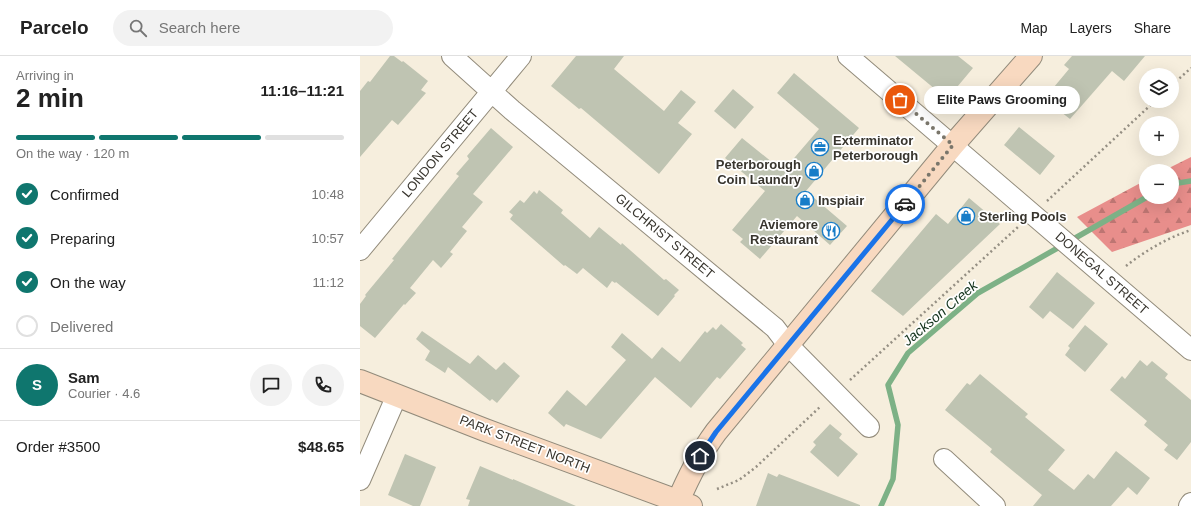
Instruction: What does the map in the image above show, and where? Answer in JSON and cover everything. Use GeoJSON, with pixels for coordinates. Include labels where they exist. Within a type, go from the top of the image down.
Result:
{"type":"FeatureCollection","features":[{"type":"Feature","properties":{"kind":"street","name":"GILCHRIST STREET"},"geometry":{"type":"LineString","coordinates":[[452,56],[491,92],[775,328],[788,345],[868,427]]}},
{"type":"Feature","properties":{"kind":"street","name":"LONDON STREET"},"geometry":{"type":"LineString","coordinates":[[360,250],[521,56]]}},
{"type":"Feature","properties":{"kind":"street","name":"DONEGAL STREET"},"geometry":{"type":"LineString","coordinates":[[848,56],[1191,350]]}},
{"type":"Feature","properties":{"kind":"street"},"geometry":{"type":"LineString","coordinates":[[681,505],[688,477],[710,439],[953,145],[1031,56]]}},
{"type":"Feature","properties":{"kind":"street","name":"PARK STREET NORTH"},"geometry":{"type":"LineString","coordinates":[[360,381],[681,505]]}},
{"type":"Feature","properties":{"kind":"street"},"geometry":{"type":"LineString","coordinates":[[360,480],[397,395]]}},
{"type":"Feature","properties":{"kind":"street"},"geometry":{"type":"LineString","coordinates":[[944,459],[996,506]]}},
{"type":"Feature","properties":{"kind":"path"},"geometry":{"type":"LineString","coordinates":[[1179,79],[1191,68]]}},
{"type":"Feature","properties":{"kind":"path"},"geometry":{"type":"LineString","coordinates":[[717,489],[739,480],[756,467],[1147,108]]}},
{"type":"Feature","properties":{"kind":"path"},"geometry":{"type":"LineString","coordinates":[[1126,266],[1144,252],[1191,230]]}},
{"type":"Feature","properties":{"kind":"green space"},"geometry":{"type":"Polygon","coordinates":[[[1191,157],[1191,225],[1112,252],[1077,217],[1139,184],[1139,204],[1179,204],[1179,164],[1177,164],[1191,157]]]}},
{"type":"Feature","properties":{"kind":"building"},"geometry":{"type":"Polygon","coordinates":[[[390,56],[394,56],[402,62],[403,61],[428,81],[421,90],[426,93],[398,125],[392,120],[360,157],[360,91],[368,81],[370,82],[390,56]]]}},
{"type":"Feature","properties":{"kind":"building"},"geometry":{"type":"Polygon","coordinates":[[[576,56],[624,56],[614,69],[664,111],[681,90],[696,102],[678,123],[692,134],[659,174],[581,108],[579,109],[551,86],[576,56]]]}},
{"type":"Feature","properties":{"kind":"building"},"geometry":{"type":"Polygon","coordinates":[[[895,56],[958,56],[973,68],[947,99],[895,56]]]}},
{"type":"Feature","properties":{"kind":"building"},"geometry":{"type":"Polygon","coordinates":[[[1072,56],[1145,56],[1124,81],[1112,71],[1070,119],[1047,101],[1052,96],[1049,93],[1069,69],[1064,65],[1072,56]]]}},
{"type":"Feature","properties":{"kind":"building"},"geometry":{"type":"Polygon","coordinates":[[[794,73],[859,128],[806,191],[847,226],[830,245],[797,216],[760,259],[740,242],[743,239],[732,230],[765,191],[725,158],[742,138],[783,171],[819,129],[777,93],[794,73]]]}},
{"type":"Feature","properties":{"kind":"building"},"geometry":{"type":"Polygon","coordinates":[[[733,89],[754,107],[735,129],[714,111],[733,89]]]}},
{"type":"Feature","properties":{"kind":"building"},"geometry":{"type":"Polygon","coordinates":[[[1019,127],[1055,156],[1040,175],[1004,145],[1019,127]]]}},
{"type":"Feature","properties":{"kind":"building"},"geometry":{"type":"Polygon","coordinates":[[[491,128],[513,147],[473,194],[483,202],[462,227],[467,231],[450,252],[453,254],[441,268],[433,260],[410,288],[416,293],[405,305],[404,304],[375,338],[360,326],[360,304],[366,296],[365,295],[394,260],[392,259],[459,176],[456,174],[469,159],[467,156],[491,128]]]}},
{"type":"Feature","properties":{"kind":"building"},"geometry":{"type":"Polygon","coordinates":[[[539,190],[563,210],[561,213],[590,238],[599,227],[621,245],[622,243],[664,280],[666,279],[679,290],[658,316],[616,282],[615,283],[612,281],[607,288],[583,268],[577,274],[565,265],[564,266],[510,219],[513,215],[509,212],[520,200],[524,203],[534,191],[537,194],[539,190]]]}},
{"type":"Feature","properties":{"kind":"building"},"geometry":{"type":"Polygon","coordinates":[[[969,198],[1000,224],[903,316],[871,291],[936,214],[948,224],[969,198]]]}},
{"type":"Feature","properties":{"kind":"building"},"geometry":{"type":"Polygon","coordinates":[[[1057,272],[1095,303],[1073,329],[1050,311],[1043,319],[1029,307],[1057,272]]]}},
{"type":"Feature","properties":{"kind":"building"},"geometry":{"type":"Polygon","coordinates":[[[721,324],[743,343],[741,345],[746,349],[720,379],[717,377],[691,408],[655,377],[601,439],[566,424],[564,427],[548,413],[567,390],[586,406],[626,360],[611,347],[622,333],[652,359],[662,347],[680,362],[705,331],[707,333],[713,327],[716,330],[721,324]]]}},
{"type":"Feature","properties":{"kind":"building"},"geometry":{"type":"Polygon","coordinates":[[[1085,325],[1108,344],[1085,372],[1065,355],[1070,348],[1068,346],[1085,325]]]}},
{"type":"Feature","properties":{"kind":"building"},"geometry":{"type":"Polygon","coordinates":[[[422,331],[470,364],[478,355],[496,370],[504,362],[520,376],[497,403],[492,399],[490,401],[448,367],[445,373],[425,360],[430,351],[416,339],[422,331]]]}},
{"type":"Feature","properties":{"kind":"building"},"geometry":{"type":"Polygon","coordinates":[[[1140,360],[1147,366],[1152,361],[1168,374],[1165,378],[1191,400],[1191,442],[1177,460],[1164,450],[1168,445],[1144,425],[1147,421],[1110,390],[1122,376],[1125,379],[1140,360]]]}},
{"type":"Feature","properties":{"kind":"building"},"geometry":{"type":"Polygon","coordinates":[[[980,374],[1028,414],[1025,417],[1065,450],[1048,470],[1074,490],[1088,474],[1094,479],[1116,451],[1150,478],[1137,495],[1128,487],[1111,506],[1033,506],[1042,495],[990,452],[992,449],[945,410],[967,383],[970,385],[980,374]]]}},
{"type":"Feature","properties":{"kind":"building"},"geometry":{"type":"Polygon","coordinates":[[[830,424],[842,434],[839,438],[858,454],[838,477],[810,452],[816,445],[813,442],[830,424]]]}},
{"type":"Feature","properties":{"kind":"building"},"geometry":{"type":"Polygon","coordinates":[[[405,454],[436,467],[420,506],[413,506],[388,495],[405,454]]]}},
{"type":"Feature","properties":{"kind":"building"},"geometry":{"type":"Polygon","coordinates":[[[480,466],[576,506],[468,506],[470,500],[466,499],[480,466]]]}},
{"type":"Feature","properties":{"kind":"building"},"geometry":{"type":"Polygon","coordinates":[[[768,473],[777,477],[779,474],[860,506],[756,506],[768,473]]]}},
{"type":"Feature","properties":{"kind":"waterway","name":"Jackson Creek"},"geometry":{"type":"LineString","coordinates":[[1179,183],[1191,181]]}},
{"type":"Feature","properties":{"kind":"waterway","name":"Jackson Creek"},"geometry":{"type":"LineString","coordinates":[[1070,241],[1139,202]]}},
{"type":"Feature","properties":{"kind":"waterway","name":"Jackson Creek"},"geometry":{"type":"LineString","coordinates":[[881,506],[893,479],[898,425],[888,385],[908,353],[978,293],[1063,245]]}},
{"type":"Feature","properties":{"kind":"way so far"},"geometry":{"type":"LineString","coordinates":[[900,100],[953,145],[905,204]]}},
{"type":"Feature","properties":{"kind":"place","name":"Elite Paws Grooming"},"geometry":{"type":"Point","coordinates":[900,100]}},
{"type":"Feature","properties":{"kind":"place","name":"Exterminator Peterborough"},"geometry":{"type":"Point","coordinates":[820,147]}},
{"type":"Feature","properties":{"kind":"place","name":"Peterborough Coin Laundry"},"geometry":{"type":"Point","coordinates":[814,171]}},
{"type":"Feature","properties":{"kind":"place","name":"Inspiair"},"geometry":{"type":"Point","coordinates":[805,200]}},
{"type":"Feature","properties":{"kind":"place","name":"Sterling Pools"},"geometry":{"type":"Point","coordinates":[966,216]}},
{"type":"Feature","properties":{"kind":"place","name":"Aviemore Restaurant"},"geometry":{"type":"Point","coordinates":[831,231]}},
{"type":"Feature","properties":{"kind":"route"},"geometry":{"type":"LineString","coordinates":[[700,456],[716,432],[905,204]]}}]}
